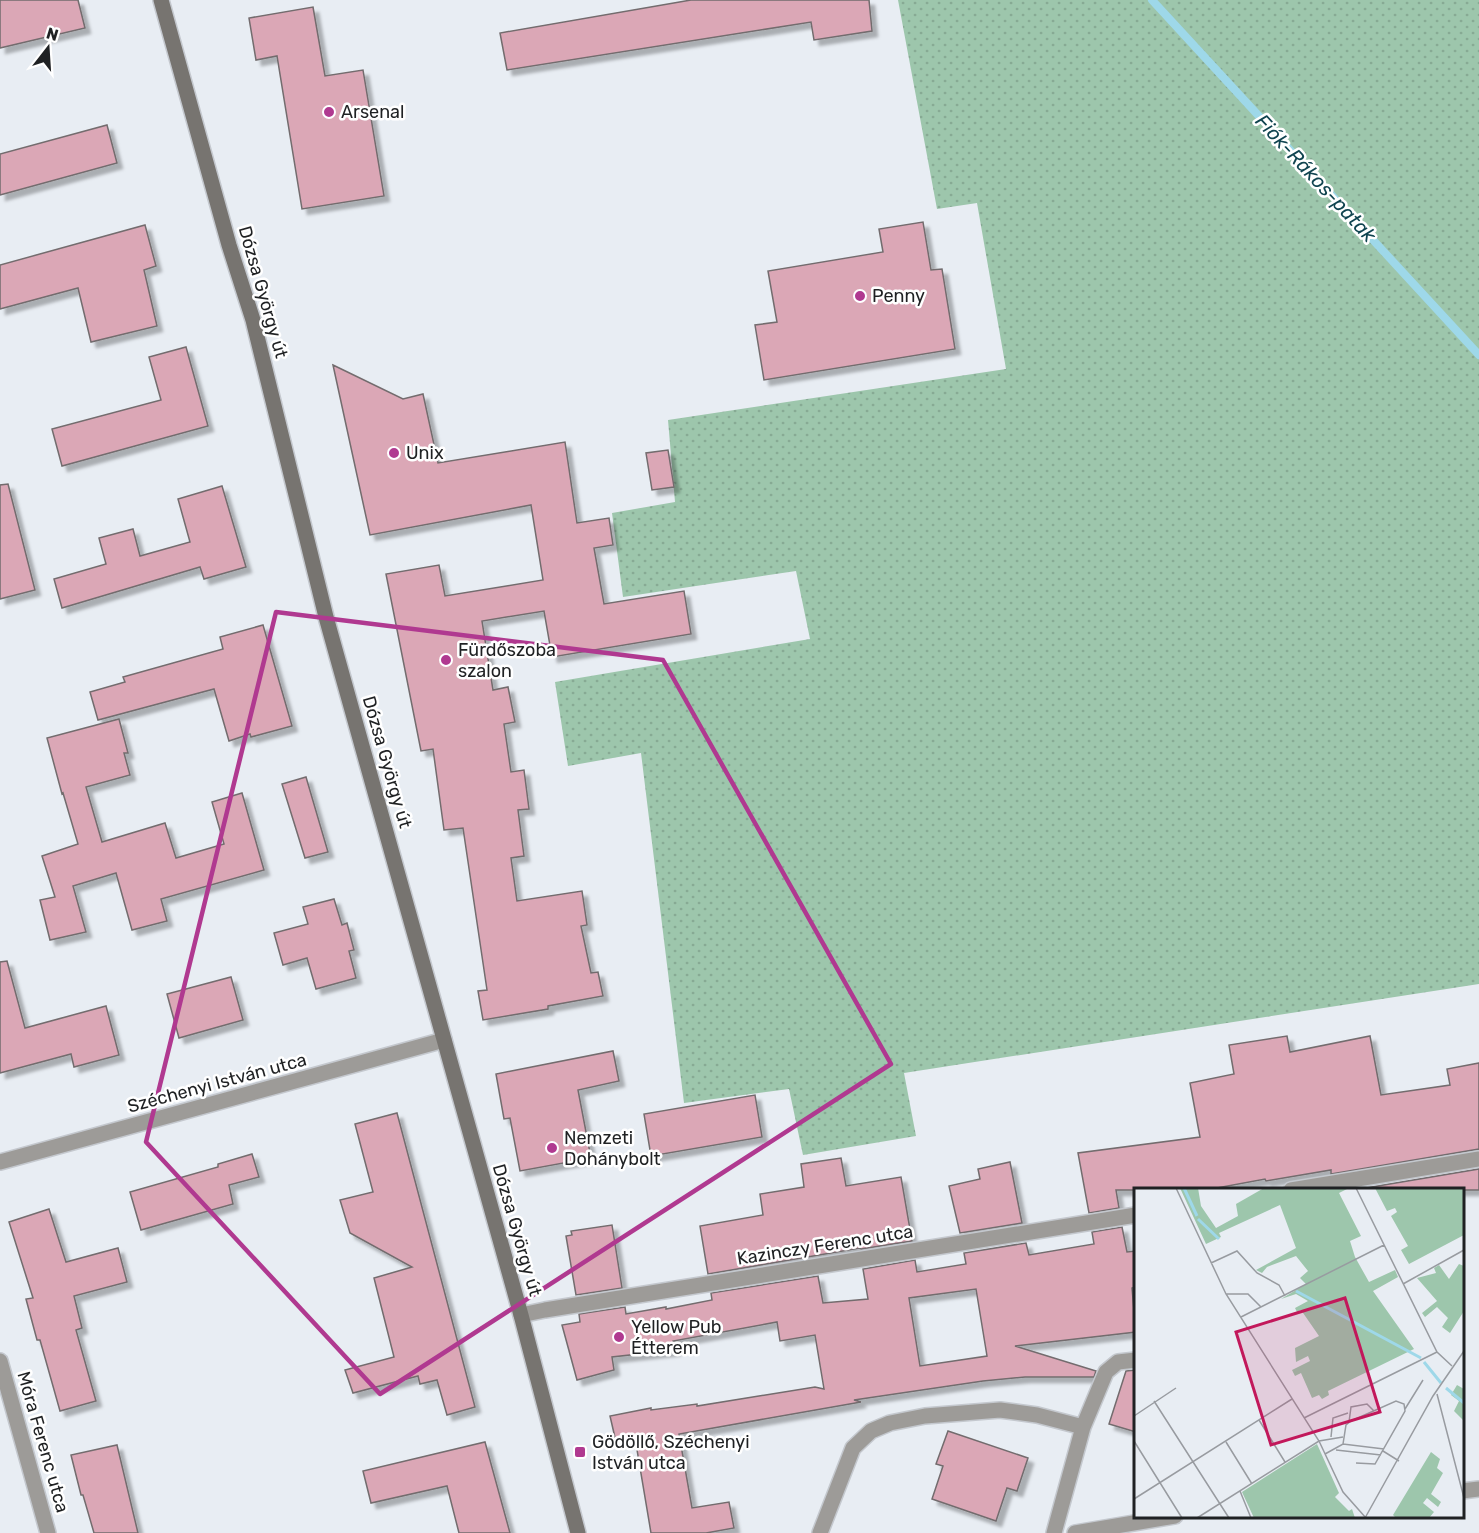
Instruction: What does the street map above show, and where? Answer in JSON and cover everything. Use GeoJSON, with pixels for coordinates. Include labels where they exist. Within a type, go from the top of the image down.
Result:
{"type":"FeatureCollection","features":[{"type":"Feature","properties":{"kind":"main road","name":"Dózsa György út"},"geometry":{"type":"LineString","coordinates":[[161,0],[229,245],[254,320],[326,617],[521,1315],[578,1533]]}},
{"type":"Feature","properties":{"kind":"street","name":"Széchenyi István utca"},"geometry":{"type":"LineString","coordinates":[[0,1162],[444,1040]]}},
{"type":"Feature","properties":{"kind":"street"},"geometry":{"type":"LineString","coordinates":[[1303,1188],[1479,1159]]}},
{"type":"Feature","properties":{"kind":"street","name":"Kazinczy Ferenc utca"},"geometry":{"type":"LineString","coordinates":[[521,1315],[1134,1215]]}},
{"type":"Feature","properties":{"kind":"street"},"geometry":{"type":"LineString","coordinates":[[1054,1533],[1083,1427],[1106,1372],[1118,1362],[1134,1360]]}},
{"type":"Feature","properties":{"kind":"street","name":"Móra Ferenc utca"},"geometry":{"type":"LineString","coordinates":[[0,1361],[48,1533]]}},
{"type":"Feature","properties":{"kind":"street"},"geometry":{"type":"LineString","coordinates":[[820,1533],[853,1448],[871,1431],[890,1423],[925,1416],[1000,1410],[1037,1415],[1083,1427]]}},
{"type":"Feature","properties":{"kind":"street"},"geometry":{"type":"LineString","coordinates":[[1464,1491],[1479,1489]]}},
{"type":"Feature","properties":{"kind":"street"},"geometry":{"type":"LineString","coordinates":[[1075,1533],[1163,1518]]}},
{"type":"Feature","properties":{"kind":"highlighted area"},"geometry":{"type":"Polygon","coordinates":[[[276,612],[663,660],[891,1064],[380,1394],[146,1142],[276,612]]]}},
{"type":"Feature","properties":{"kind":"green space"},"geometry":{"type":"Polygon","coordinates":[[[898,0],[1479,0],[1479,984],[904,1073],[916,1136],[803,1155],[789,1089],[684,1103],[641,753],[568,766],[555,682],[810,639],[796,571],[623,597],[612,513],[675,502],[668,420],[1006,369],[977,203],[937,209],[898,0]]]}},
{"type":"Feature","properties":{"kind":"building"},"geometry":{"type":"Polygon","coordinates":[[[0,0],[78,0],[85,28],[0,48],[0,0]]]}},
{"type":"Feature","properties":{"kind":"building"},"geometry":{"type":"Polygon","coordinates":[[[691,0],[869,0],[872,31],[814,40],[811,22],[507,70],[500,33],[691,0]]]}},
{"type":"Feature","properties":{"kind":"building","name":"Arsenal"},"geometry":{"type":"Polygon","coordinates":[[[313,7],[325,76],[363,70],[384,196],[302,209],[277,56],[256,60],[249,18],[313,7]]]}},
{"type":"Feature","properties":{"kind":"building"},"geometry":{"type":"Polygon","coordinates":[[[107,125],[117,163],[0,195],[0,154],[107,125]]]}},
{"type":"Feature","properties":{"kind":"building","name":"Penny"},"geometry":{"type":"Polygon","coordinates":[[[923,222],[931,270],[942,269],[955,349],[764,380],[755,325],[777,322],[768,271],[883,252],[879,229],[923,222]]]}},
{"type":"Feature","properties":{"kind":"building"},"geometry":{"type":"Polygon","coordinates":[[[145,225],[156,266],[144,270],[157,326],[91,342],[78,288],[0,309],[0,265],[145,225]]]}},
{"type":"Feature","properties":{"kind":"building"},"geometry":{"type":"Polygon","coordinates":[[[186,347],[208,426],[62,466],[52,429],[161,400],[149,357],[186,347]]]}},
{"type":"Feature","properties":{"kind":"building"},"geometry":{"type":"Polygon","coordinates":[[[333,365],[403,399],[423,394],[438,463],[565,442],[577,523],[609,518],[613,545],[594,548],[604,604],[684,591],[691,634],[552,657],[544,611],[482,621],[493,690],[508,687],[515,722],[504,724],[511,772],[524,770],[529,809],[518,810],[524,856],[511,858],[517,901],[582,891],[587,925],[581,926],[591,973],[598,972],[603,996],[548,1006],[548,1009],[483,1020],[478,991],[487,990],[463,828],[444,830],[433,749],[421,751],[386,574],[439,565],[445,596],[543,580],[531,505],[370,535],[333,365]]]}},
{"type":"Feature","properties":{"kind":"building"},"geometry":{"type":"Polygon","coordinates":[[[668,450],[674,487],[652,490],[646,453],[668,450]]]}},
{"type":"Feature","properties":{"kind":"building"},"geometry":{"type":"Polygon","coordinates":[[[8,484],[35,590],[0,599],[0,485],[8,484]]]}},
{"type":"Feature","properties":{"kind":"building"},"geometry":{"type":"Polygon","coordinates":[[[222,486],[246,567],[204,579],[200,567],[62,608],[54,579],[106,564],[99,538],[133,529],[140,556],[190,542],[178,499],[222,486]]]}},
{"type":"Feature","properties":{"kind":"building"},"geometry":{"type":"Polygon","coordinates":[[[263,625],[292,726],[251,737],[250,734],[229,741],[214,689],[98,720],[90,692],[125,682],[123,677],[223,649],[220,637],[263,625]]]}},
{"type":"Feature","properties":{"kind":"building"},"geometry":{"type":"Polygon","coordinates":[[[119,719],[128,753],[124,753],[130,775],[86,787],[102,842],[165,823],[176,858],[224,844],[212,802],[242,793],[264,870],[161,899],[167,921],[132,930],[116,873],[73,886],[86,932],[50,940],[40,900],[55,897],[42,856],[78,844],[47,738],[119,719]]]}},
{"type":"Feature","properties":{"kind":"building"},"geometry":{"type":"Polygon","coordinates":[[[306,777],[328,852],[305,858],[282,784],[306,777]]]}},
{"type":"Feature","properties":{"kind":"building"},"geometry":{"type":"Polygon","coordinates":[[[334,899],[342,925],[347,923],[354,950],[349,951],[356,978],[316,989],[307,958],[283,965],[274,933],[308,924],[303,907],[334,899]]]}},
{"type":"Feature","properties":{"kind":"building"},"geometry":{"type":"Polygon","coordinates":[[[7,961],[25,1028],[106,1006],[119,1055],[74,1067],[71,1054],[0,1073],[0,962],[7,961]]]}},
{"type":"Feature","properties":{"kind":"building"},"geometry":{"type":"Polygon","coordinates":[[[231,977],[243,1020],[179,1038],[167,994],[231,977]]]}},
{"type":"Feature","properties":{"kind":"building"},"geometry":{"type":"Polygon","coordinates":[[[1287,1036],[1290,1052],[1370,1036],[1381,1095],[1450,1085],[1447,1069],[1479,1063],[1479,1149],[1331,1174],[1331,1170],[1217,1188],[1116,1190],[1119,1208],[1089,1213],[1078,1153],[1200,1137],[1190,1083],[1234,1074],[1229,1045],[1287,1036]]]}},
{"type":"Feature","properties":{"kind":"building"},"geometry":{"type":"Polygon","coordinates":[[[613,1051],[619,1081],[578,1090],[591,1158],[520,1171],[510,1118],[504,1119],[496,1074],[613,1051]]]}},
{"type":"Feature","properties":{"kind":"building"},"geometry":{"type":"Polygon","coordinates":[[[755,1095],[762,1137],[651,1156],[644,1114],[755,1095]]]}},
{"type":"Feature","properties":{"kind":"building"},"geometry":{"type":"Polygon","coordinates":[[[397,1113],[475,1407],[447,1415],[437,1380],[420,1384],[418,1376],[353,1393],[345,1370],[394,1357],[374,1278],[412,1267],[350,1233],[340,1200],[373,1192],[355,1124],[397,1113]]]}},
{"type":"Feature","properties":{"kind":"building"},"geometry":{"type":"Polygon","coordinates":[[[252,1154],[259,1177],[229,1185],[233,1204],[141,1230],[130,1192],[218,1167],[218,1164],[252,1154]]]}},
{"type":"Feature","properties":{"kind":"building"},"geometry":{"type":"Polygon","coordinates":[[[841,1158],[846,1186],[901,1177],[912,1241],[708,1274],[700,1226],[763,1215],[760,1194],[804,1187],[801,1164],[841,1158]]]}},
{"type":"Feature","properties":{"kind":"building"},"geometry":{"type":"Polygon","coordinates":[[[1010,1162],[1022,1223],[960,1233],[949,1186],[980,1179],[978,1169],[1010,1162]]]}},
{"type":"Feature","properties":{"kind":"building"},"geometry":{"type":"Polygon","coordinates":[[[1479,1169],[1479,1190],[1366,1188],[1479,1169]]]}},
{"type":"Feature","properties":{"kind":"building"},"geometry":{"type":"Polygon","coordinates":[[[49,1209],[66,1262],[118,1248],[127,1282],[74,1296],[82,1328],[76,1330],[96,1401],[60,1411],[40,1340],[37,1340],[26,1299],[33,1298],[9,1222],[49,1209]]]}},
{"type":"Feature","properties":{"kind":"building"},"geometry":{"type":"Polygon","coordinates":[[[612,1225],[622,1288],[576,1295],[566,1236],[572,1235],[571,1231],[612,1225]]]}},
{"type":"Feature","properties":{"kind":"building"},"geometry":{"type":"Polygon","coordinates":[[[1122,1227],[1127,1252],[1134,1251],[1134,1288],[1132,1288],[1134,1332],[1015,1346],[1096,1371],[1094,1377],[1025,1377],[983,1381],[854,1400],[861,1402],[679,1434],[692,1508],[729,1502],[734,1528],[706,1533],[651,1533],[635,1438],[616,1442],[610,1416],[651,1408],[651,1410],[697,1404],[697,1406],[815,1387],[824,1389],[815,1335],[780,1341],[777,1322],[673,1341],[675,1350],[612,1357],[614,1370],[577,1380],[562,1325],[580,1322],[579,1314],[625,1307],[626,1314],[666,1307],[666,1309],[712,1300],[711,1293],[818,1276],[823,1303],[868,1299],[863,1269],[915,1260],[917,1272],[966,1264],[964,1253],[1026,1243],[1029,1255],[1094,1244],[1092,1232],[1122,1227]],[[976,1289],[909,1298],[920,1366],[987,1356],[976,1289]]]}},
{"type":"Feature","properties":{"kind":"building"},"geometry":{"type":"Polygon","coordinates":[[[1134,1370],[1134,1431],[1109,1424],[1126,1371],[1134,1370]]]}},
{"type":"Feature","properties":{"kind":"building"},"geometry":{"type":"Polygon","coordinates":[[[948,1431],[1028,1458],[1017,1491],[1007,1488],[996,1521],[932,1499],[943,1466],[936,1464],[948,1431]]]}},
{"type":"Feature","properties":{"kind":"building"},"geometry":{"type":"Polygon","coordinates":[[[485,1442],[510,1533],[459,1533],[447,1486],[371,1503],[363,1471],[485,1442]]]}},
{"type":"Feature","properties":{"kind":"building"},"geometry":{"type":"Polygon","coordinates":[[[117,1445],[138,1533],[94,1533],[71,1455],[117,1445]]]}},
{"type":"Feature","properties":{"kind":"waterway","name":"Fiók-Rákos-patak"},"geometry":{"type":"LineString","coordinates":[[1152,0],[1479,355]]}},
{"type":"Feature","properties":{"kind":"place","name":"Arsenal"},"geometry":{"type":"Point","coordinates":[329,112]}},
{"type":"Feature","properties":{"kind":"place","name":"Penny"},"geometry":{"type":"Point","coordinates":[860,296]}},
{"type":"Feature","properties":{"kind":"place","name":"Unix"},"geometry":{"type":"Point","coordinates":[394,453]}},
{"type":"Feature","properties":{"kind":"place","name":"Fürdőszoba szalon"},"geometry":{"type":"Point","coordinates":[446,660]}},
{"type":"Feature","properties":{"kind":"place","name":"Nemzeti Dohánybolt"},"geometry":{"type":"Point","coordinates":[552,1148]}},
{"type":"Feature","properties":{"kind":"place","name":"Yellow Pub Étterem"},"geometry":{"type":"Point","coordinates":[619,1337]}},
{"type":"Feature","properties":{"kind":"place","name":"Gödöllő, Széchenyi István utca"},"geometry":{"type":"Point","coordinates":[580,1452]}}]}
